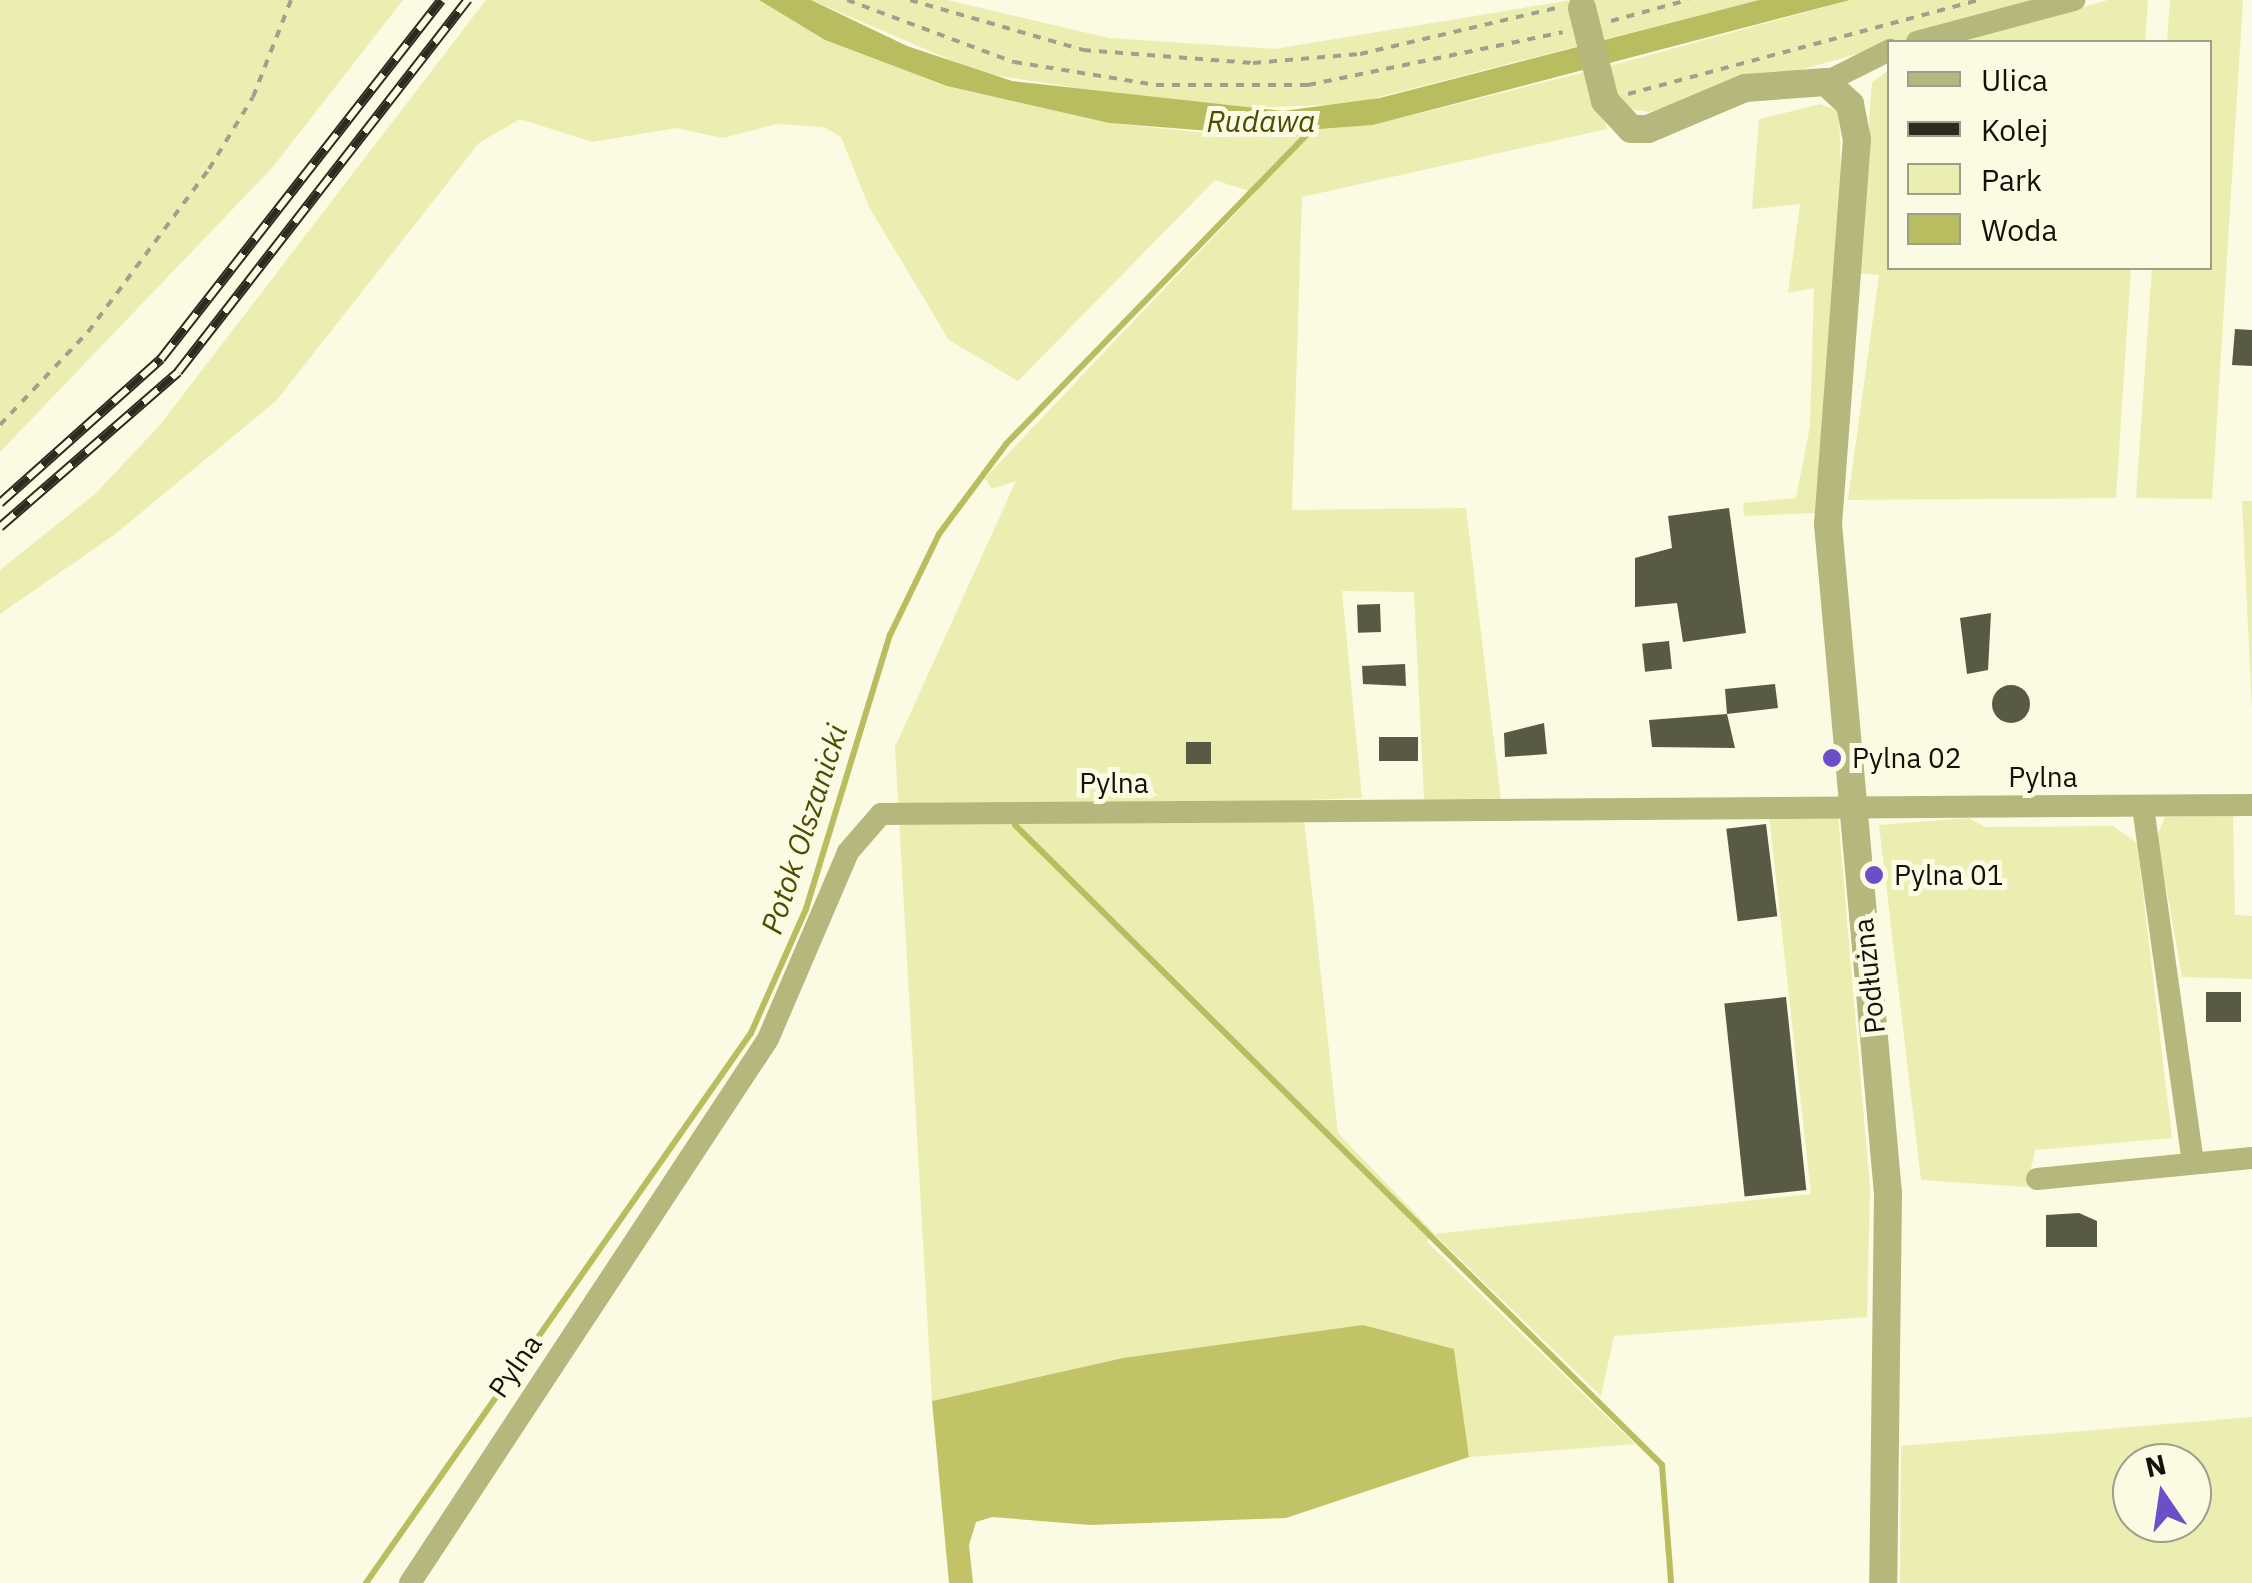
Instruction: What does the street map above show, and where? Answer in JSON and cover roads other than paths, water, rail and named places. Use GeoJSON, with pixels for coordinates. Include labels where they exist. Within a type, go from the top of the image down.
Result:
{"type":"FeatureCollection","features":[{"type":"Feature","properties":{"kind":"street"},"geometry":{"type":"LineString","coordinates":[[1924,40],[2074,0]]}},
{"type":"Feature","properties":{"kind":"street"},"geometry":{"type":"LineString","coordinates":[[1582,13],[1605,101],[1631,129],[1648,130],[1744,88],[1826,82],[1887,52]]}},
{"type":"Feature","properties":{"kind":"street","name":"Podłużna"},"geometry":{"type":"LineString","coordinates":[[1826,82],[1850,104],[1857,139],[1828,524],[1888,1192],[1883,1583]]}},
{"type":"Feature","properties":{"kind":"street","name":"Pylna"},"geometry":{"type":"LineString","coordinates":[[410,1583],[768,1039],[848,852],[881,814],[2252,805]]}},
{"type":"Feature","properties":{"kind":"street"},"geometry":{"type":"LineString","coordinates":[[2144,806],[2192,1164]]}},
{"type":"Feature","properties":{"kind":"street"},"geometry":{"type":"LineString","coordinates":[[2037,1179],[2252,1158]]}},
{"type":"Feature","properties":{"kind":"water","name":"Rudawa"},"geometry":{"type":"Polygon","coordinates":[[[759,0],[811,0],[907,46],[1012,81],[1283,111],[1380,98],[1759,0],[1850,0],[1373,125],[1248,134],[1109,123],[947,86],[825,40],[759,0]]]}},
{"type":"Feature","properties":{"kind":"waterway","name":"Potok Olszanicki"},"geometry":{"type":"LineString","coordinates":[[366,1583],[751,1033],[806,909],[890,635],[939,534],[1006,444],[1313,128]]}},
{"type":"Feature","properties":{"kind":"waterway"},"geometry":{"type":"LineString","coordinates":[[1015,825],[1662,1465],[1671,1583]]}},
{"type":"Feature","properties":{"kind":"railway"},"geometry":{"type":"LineString","coordinates":[[0,503],[161,359],[441,0]]}},
{"type":"Feature","properties":{"kind":"railway"},"geometry":{"type":"LineString","coordinates":[[0,527],[178,372],[468,0]]}},
{"type":"Feature","properties":{"kind":"place","name":"Pylna 02"},"geometry":{"type":"Point","coordinates":[1832,758]}},
{"type":"Feature","properties":{"kind":"place","name":"Pylna 01"},"geometry":{"type":"Point","coordinates":[1874,875]}}]}
